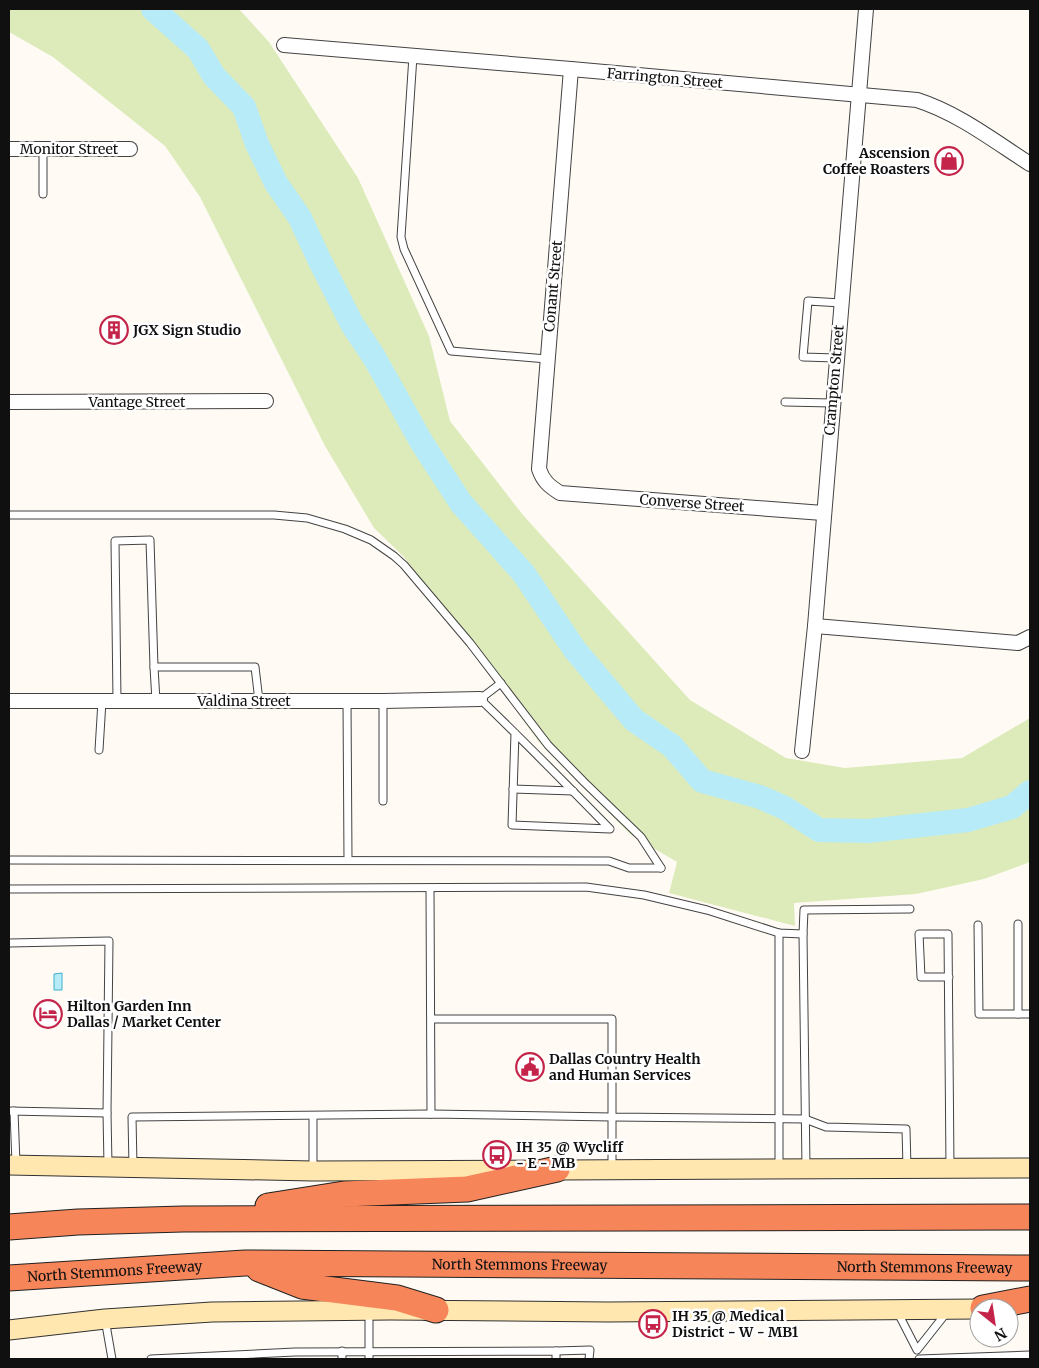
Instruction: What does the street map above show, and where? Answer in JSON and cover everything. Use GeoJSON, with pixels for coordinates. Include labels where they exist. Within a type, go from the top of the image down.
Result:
{"type":"FeatureCollection","features":[{"type":"Feature","properties":{"kind":"highway"},"geometry":{"type":"LineString","coordinates":[[183,1218],[344,1194],[466,1189],[557,1169]]}},
{"type":"Feature","properties":{"kind":"highway"},"geometry":{"type":"LineString","coordinates":[[9,1227],[183,1218],[1030,1217]]}},
{"type":"Feature","properties":{"kind":"highway"},"geometry":{"type":"LineString","coordinates":[[245,1263],[302,1286],[398,1298],[436,1310]]}},
{"type":"Feature","properties":{"kind":"highway","name":"North Stemmons Freeway"},"geometry":{"type":"LineString","coordinates":[[9,1278],[245,1263],[1030,1268]]}},
{"type":"Feature","properties":{"kind":"main road"},"geometry":{"type":"LineString","coordinates":[[12,1164],[313,1171],[1030,1168]]}},
{"type":"Feature","properties":{"kind":"main road"},"geometry":{"type":"LineString","coordinates":[[9,1330],[105,1319],[212,1312],[969,1309]]}},
{"type":"Feature","properties":{"kind":"street","name":"Crampton Street"},"geometry":{"type":"LineString","coordinates":[[802,751],[815,626],[866,9]]}},
{"type":"Feature","properties":{"kind":"street","name":"Farrington Street"},"geometry":{"type":"LineString","coordinates":[[284,45],[917,100],[935,106],[1030,164]]}},
{"type":"Feature","properties":{"kind":"street","name":"Conant Street"},"geometry":{"type":"LineString","coordinates":[[560,493],[543,480],[539,469],[571,69]]}},
{"type":"Feature","properties":{"kind":"street","name":"Monitor Street"},"geometry":{"type":"LineString","coordinates":[[9,149],[130,150]]}},
{"type":"Feature","properties":{"kind":"street","name":"Vantage Street"},"geometry":{"type":"LineString","coordinates":[[9,402],[266,401]]}},
{"type":"Feature","properties":{"kind":"street","name":"Converse Street"},"geometry":{"type":"LineString","coordinates":[[560,493],[823,513]]}},
{"type":"Feature","properties":{"kind":"street"},"geometry":{"type":"LineString","coordinates":[[815,626],[1018,643],[1030,637]]}},
{"type":"Feature","properties":{"kind":"street","name":"Valdina Street"},"geometry":{"type":"LineString","coordinates":[[9,701],[383,701],[480,699]]}},
{"type":"Feature","properties":{"kind":"lane"},"geometry":{"type":"LineString","coordinates":[[413,56],[401,237],[404,249],[451,351],[547,359]]}},
{"type":"Feature","properties":{"kind":"lane"},"geometry":{"type":"LineString","coordinates":[[43,149],[43,194]]}},
{"type":"Feature","properties":{"kind":"lane"},"geometry":{"type":"LineString","coordinates":[[836,358],[803,357],[806,320],[808,301],[841,303]]}},
{"type":"Feature","properties":{"kind":"lane"},"geometry":{"type":"LineString","coordinates":[[785,402],[832,404]]}},
{"type":"Feature","properties":{"kind":"lane"},"geometry":{"type":"LineString","coordinates":[[9,515],[274,515],[307,518],[346,529],[370,540],[404,565],[464,636],[548,744],[641,837],[661,868],[628,868],[609,861],[9,860]]}},
{"type":"Feature","properties":{"kind":"lane"},"geometry":{"type":"LineString","coordinates":[[117,701],[115,541],[150,540],[156,701]]}},
{"type":"Feature","properties":{"kind":"lane"},"geometry":{"type":"LineString","coordinates":[[154,667],[255,667],[259,701]]}},
{"type":"Feature","properties":{"kind":"lane"},"geometry":{"type":"LineString","coordinates":[[501,683],[480,699],[515,733],[610,829],[512,825],[515,733]]}},
{"type":"Feature","properties":{"kind":"lane"},"geometry":{"type":"LineString","coordinates":[[99,750],[102,701]]}},
{"type":"Feature","properties":{"kind":"lane"},"geometry":{"type":"LineString","coordinates":[[347,701],[348,860]]}},
{"type":"Feature","properties":{"kind":"lane"},"geometry":{"type":"LineString","coordinates":[[383,701],[383,801]]}},
{"type":"Feature","properties":{"kind":"lane"},"geometry":{"type":"LineString","coordinates":[[513,789],[573,791]]}},
{"type":"Feature","properties":{"kind":"lane"},"geometry":{"type":"LineString","coordinates":[[9,889],[586,887],[644,895],[707,910],[779,933],[804,934]]}},
{"type":"Feature","properties":{"kind":"lane"},"geometry":{"type":"LineString","coordinates":[[430,888],[431,1114]]}},
{"type":"Feature","properties":{"kind":"lane"},"geometry":{"type":"LineString","coordinates":[[806,1168],[804,910],[910,909]]}},
{"type":"Feature","properties":{"kind":"lane"},"geometry":{"type":"LineString","coordinates":[[1018,924],[1018,1014]]}},
{"type":"Feature","properties":{"kind":"lane"},"geometry":{"type":"LineString","coordinates":[[978,925],[979,1014],[1030,1014]]}},
{"type":"Feature","properties":{"kind":"lane"},"geometry":{"type":"LineString","coordinates":[[779,933],[779,1169]]}},
{"type":"Feature","properties":{"kind":"lane"},"geometry":{"type":"LineString","coordinates":[[949,977],[921,977],[919,934],[948,934],[949,977],[950,1169]]}},
{"type":"Feature","properties":{"kind":"lane"},"geometry":{"type":"LineString","coordinates":[[9,943],[109,941],[108,1166]]}},
{"type":"Feature","properties":{"kind":"lane"},"geometry":{"type":"LineString","coordinates":[[432,1019],[612,1019],[612,1170]]}},
{"type":"Feature","properties":{"kind":"lane"},"geometry":{"type":"LineString","coordinates":[[12,1164],[11,1111],[107,1113]]}},
{"type":"Feature","properties":{"kind":"lane"},"geometry":{"type":"LineString","coordinates":[[133,1166],[132,1117],[431,1114],[805,1119],[826,1128],[906,1128],[908,1169]]}},
{"type":"Feature","properties":{"kind":"lane"},"geometry":{"type":"LineString","coordinates":[[313,1116],[313,1171]]}},
{"type":"Feature","properties":{"kind":"lane"},"geometry":{"type":"LineString","coordinates":[[897,1310],[917,1350],[918,1359],[996,1358],[1030,1355]]}},
{"type":"Feature","properties":{"kind":"lane"},"geometry":{"type":"LineString","coordinates":[[917,1350],[949,1310]]}},
{"type":"Feature","properties":{"kind":"lane"},"geometry":{"type":"LineString","coordinates":[[369,1311],[369,1359]]}},
{"type":"Feature","properties":{"kind":"lane"},"geometry":{"type":"LineString","coordinates":[[105,1319],[112,1359]]}},
{"type":"Feature","properties":{"kind":"lane"},"geometry":{"type":"LineString","coordinates":[[151,1359],[342,1351],[590,1350],[589,1359]]}},
{"type":"Feature","properties":{"kind":"lane"},"geometry":{"type":"LineString","coordinates":[[342,1351],[342,1359]]}},
{"type":"Feature","properties":{"kind":"lane"},"geometry":{"type":"LineString","coordinates":[[556,1351],[556,1359]]}},
{"type":"Feature","properties":{"kind":"green space"},"geometry":{"type":"Polygon","coordinates":[[[9,9],[239,9],[269,42],[358,178],[429,336],[450,421],[523,515],[690,700],[786,758],[845,768],[962,758],[1030,718],[1030,862],[984,879],[916,894],[794,903],[795,926],[669,893],[677,862],[631,835],[539,742],[404,557],[374,528],[325,446],[200,197],[165,146],[53,57],[9,32],[9,9]]]}},
{"type":"Feature","properties":{"kind":"water"},"geometry":{"type":"Polygon","coordinates":[[[62,973],[62,990],[54,990],[54,974],[62,973]]]}},
{"type":"Feature","properties":{"kind":"waterway"},"geometry":{"type":"LineString","coordinates":[[153,9],[198,49],[214,76],[244,107],[257,144],[276,183],[300,218],[352,324],[374,357],[422,443],[461,503],[524,574],[575,650],[634,720],[672,746],[702,781],[760,797],[785,808],[819,830],[868,831],[968,820],[1012,807],[1030,792]]}},
{"type":"Feature","properties":{"kind":"place","name":"Ascension Coffee Roasters"},"geometry":{"type":"Point","coordinates":[949,161]}},
{"type":"Feature","properties":{"kind":"place","name":"JGX Sign Studio"},"geometry":{"type":"Point","coordinates":[114,330]}},
{"type":"Feature","properties":{"kind":"place","name":"Hilton Garden Inn Dallas / Market Center"},"geometry":{"type":"Point","coordinates":[48,1014]}},
{"type":"Feature","properties":{"kind":"place","name":"Dallas Country Health and Human Services"},"geometry":{"type":"Point","coordinates":[530,1067]}},
{"type":"Feature","properties":{"kind":"place","name":"IH 35 @ Wycliff - E - MB"},"geometry":{"type":"Point","coordinates":[497,1155]}},
{"type":"Feature","properties":{"kind":"place","name":"IH 35 @ Medical District - W - MB1"},"geometry":{"type":"Point","coordinates":[653,1324]}}]}
